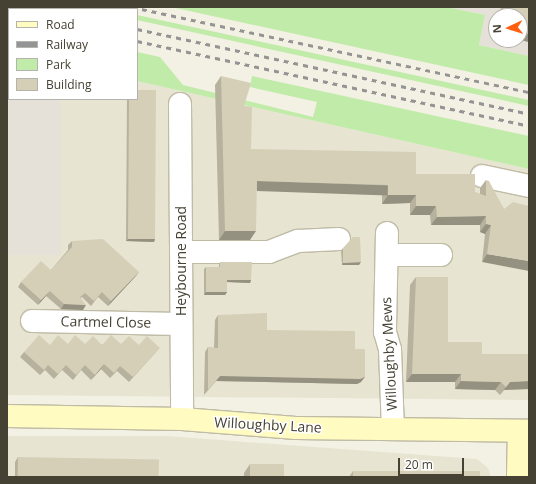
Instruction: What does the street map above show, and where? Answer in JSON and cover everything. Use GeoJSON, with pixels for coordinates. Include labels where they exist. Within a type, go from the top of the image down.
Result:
{"type":"FeatureCollection","features":[{"type":"Feature","properties":{"kind":"street","name":"Heybourne Road"},"geometry":{"type":"LineString","coordinates":[[180,104],[182,419]]}},
{"type":"Feature","properties":{"kind":"street"},"geometry":{"type":"LineString","coordinates":[[482,176],[529,186]]}},
{"type":"Feature","properties":{"kind":"street","name":"Willoughby Mews"},"geometry":{"type":"LineString","coordinates":[[387,233],[385,332],[390,349],[393,429]]}},
{"type":"Feature","properties":{"kind":"street"},"geometry":{"type":"LineString","coordinates":[[181,252],[269,252],[298,240],[339,240]]}},
{"type":"Feature","properties":{"kind":"street"},"geometry":{"type":"LineString","coordinates":[[387,255],[441,255]]}},
{"type":"Feature","properties":{"kind":"street","name":"Cartmel Close"},"geometry":{"type":"LineString","coordinates":[[32,321],[181,324]]}},
{"type":"Feature","properties":{"kind":"street","name":"Willoughby Lane"},"geometry":{"type":"LineString","coordinates":[[7,416],[182,419],[296,428],[524,431]]}},
{"type":"Feature","properties":{"kind":"street"},"geometry":{"type":"LineString","coordinates":[[518,477],[524,431]]}},
{"type":"Feature","properties":{"kind":"shaded area"},"geometry":{"type":"Polygon","coordinates":[[[446,7],[529,7],[529,56],[493,48],[528,48],[528,8],[488,8],[488,47],[479,45],[485,15],[446,7]]]}},
{"type":"Feature","properties":{"kind":"shaded area"},"geometry":{"type":"Polygon","coordinates":[[[7,56],[8,100],[61,100],[61,255],[7,255],[7,56]]]}},
{"type":"Feature","properties":{"kind":"shaded area"},"geometry":{"type":"Polygon","coordinates":[[[138,81],[529,169],[529,400],[7,395],[7,255],[61,255],[61,100],[138,100],[138,81]]]}},
{"type":"Feature","properties":{"kind":"shaded area"},"geometry":{"type":"Polygon","coordinates":[[[7,436],[166,436],[477,459],[488,468],[491,477],[7,477],[7,436]]]}},
{"type":"Feature","properties":{"kind":"green space"},"geometry":{"type":"Polygon","coordinates":[[[171,7],[446,7],[485,15],[479,45],[529,56],[529,85],[171,7]]]}},
{"type":"Feature","properties":{"kind":"green space"},"geometry":{"type":"Polygon","coordinates":[[[138,15],[529,100],[529,106],[138,20],[138,15]]]}},
{"type":"Feature","properties":{"kind":"green space"},"geometry":{"type":"Polygon","coordinates":[[[138,52],[160,57],[183,85],[313,117],[317,102],[250,87],[252,76],[529,136],[529,169],[138,81],[138,52]]]}},
{"type":"Feature","properties":{"kind":"building"},"geometry":{"type":"Polygon","coordinates":[[[529,7],[529,34],[528,8],[504,8],[529,7]]]}},
{"type":"Feature","properties":{"kind":"building"},"geometry":{"type":"Polygon","coordinates":[[[221,76],[251,83],[244,106],[252,107],[251,149],[416,152],[416,174],[475,174],[475,192],[486,196],[486,180],[489,181],[504,209],[513,202],[529,206],[529,261],[487,254],[491,225],[486,224],[486,216],[437,217],[436,206],[416,206],[416,195],[388,195],[388,185],[257,181],[256,231],[225,231],[221,76]]]}},
{"type":"Feature","properties":{"kind":"building"},"geometry":{"type":"Polygon","coordinates":[[[138,90],[156,90],[155,239],[128,239],[129,100],[138,100],[138,90]]]}},
{"type":"Feature","properties":{"kind":"building"},"geometry":{"type":"Polygon","coordinates":[[[353,237],[360,237],[361,262],[343,263],[343,248],[353,237]]]}},
{"type":"Feature","properties":{"kind":"building"},"geometry":{"type":"Polygon","coordinates":[[[103,239],[139,272],[111,301],[102,292],[94,301],[85,293],[80,297],[86,305],[64,304],[50,291],[41,300],[21,282],[41,261],[51,270],[72,247],[72,241],[103,239]]]}},
{"type":"Feature","properties":{"kind":"building"},"geometry":{"type":"Polygon","coordinates":[[[220,262],[252,262],[251,280],[227,280],[227,292],[206,292],[206,267],[220,267],[220,262]]]}},
{"type":"Feature","properties":{"kind":"building"},"geometry":{"type":"Polygon","coordinates":[[[416,277],[448,277],[448,342],[482,342],[482,354],[529,354],[529,381],[510,382],[506,387],[501,382],[461,381],[461,374],[412,374],[416,277]]]}},
{"type":"Feature","properties":{"kind":"building"},"geometry":{"type":"Polygon","coordinates":[[[267,313],[267,330],[355,331],[355,349],[365,349],[365,377],[360,379],[220,376],[208,390],[208,347],[218,348],[218,315],[267,313]]]}},
{"type":"Feature","properties":{"kind":"building"},"geometry":{"type":"Polygon","coordinates":[[[39,335],[50,345],[58,335],[68,344],[75,335],[85,344],[93,336],[102,345],[111,335],[121,344],[129,336],[139,345],[147,336],[160,348],[133,377],[120,366],[114,373],[104,364],[95,375],[85,365],[76,375],[66,365],[58,374],[48,365],[44,370],[24,352],[39,335]]]}},
{"type":"Feature","properties":{"kind":"building"},"geometry":{"type":"Polygon","coordinates":[[[18,457],[159,459],[159,477],[18,477],[18,457]]]}},
{"type":"Feature","properties":{"kind":"building"},"geometry":{"type":"Polygon","coordinates":[[[250,464],[284,464],[284,477],[250,477],[250,464]]]}},
{"type":"Feature","properties":{"kind":"building"},"geometry":{"type":"Polygon","coordinates":[[[353,471],[480,471],[480,477],[353,477],[353,471]]]}},
{"type":"Feature","properties":{"kind":"railway"},"geometry":{"type":"LineString","coordinates":[[35,7],[40,8]]}},
{"type":"Feature","properties":{"kind":"railway"},"geometry":{"type":"LineString","coordinates":[[132,7],[137,8]]}},
{"type":"Feature","properties":{"kind":"railway"},"geometry":{"type":"LineString","coordinates":[[138,8],[529,92]]}},
{"type":"Feature","properties":{"kind":"railway"},"geometry":{"type":"LineString","coordinates":[[138,29],[529,114]]}},
{"type":"Feature","properties":{"kind":"railway"},"geometry":{"type":"LineString","coordinates":[[138,41],[529,126]]}}]}
